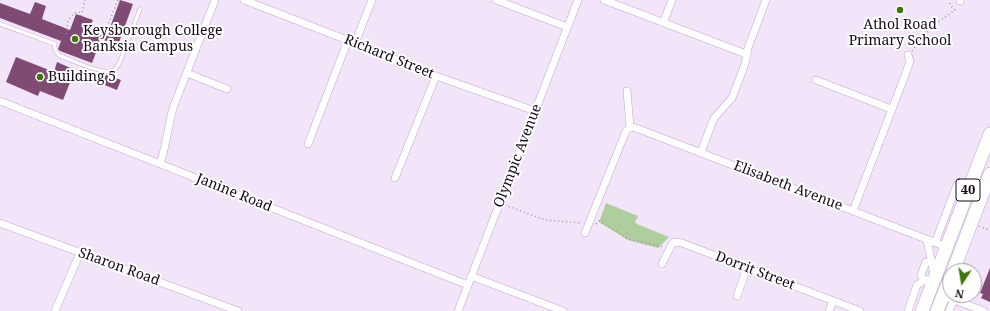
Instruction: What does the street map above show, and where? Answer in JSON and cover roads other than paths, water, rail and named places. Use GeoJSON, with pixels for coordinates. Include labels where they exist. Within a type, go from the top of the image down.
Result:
{"type":"FeatureCollection","features":[{"type":"Feature","properties":{"kind":"highway","name":"40"},"geometry":{"type":"LineString","coordinates":[[922,311],[941,245],[990,134]]}},
{"type":"Feature","properties":{"kind":"highway","name":"40"},"geometry":{"type":"LineString","coordinates":[[956,263],[987,188],[990,174]]}},
{"type":"Feature","properties":{"kind":"highway"},"geometry":{"type":"LineString","coordinates":[[941,245],[960,252]]}},
{"type":"Feature","properties":{"kind":"highway"},"geometry":{"type":"LineString","coordinates":[[937,311],[944,303]]}},
{"type":"Feature","properties":{"kind":"street"},"geometry":{"type":"LineString","coordinates":[[160,164],[164,154],[168,127],[173,108],[215,0]]}},
{"type":"Feature","properties":{"kind":"street","name":"Richard Street"},"geometry":{"type":"LineString","coordinates":[[244,0],[436,76],[535,111]]}},
{"type":"Feature","properties":{"kind":"street"},"geometry":{"type":"LineString","coordinates":[[355,43],[372,0]]}},
{"type":"Feature","properties":{"kind":"street"},"geometry":{"type":"LineString","coordinates":[[496,0],[567,27]]}},
{"type":"Feature","properties":{"kind":"street","name":"Olympic Avenue"},"geometry":{"type":"LineString","coordinates":[[458,311],[578,0]]}},
{"type":"Feature","properties":{"kind":"street"},"geometry":{"type":"LineString","coordinates":[[604,0],[746,54]]}},
{"type":"Feature","properties":{"kind":"street"},"geometry":{"type":"LineString","coordinates":[[663,22],[672,0]]}},
{"type":"Feature","properties":{"kind":"street"},"geometry":{"type":"LineString","coordinates":[[701,152],[714,118],[732,98],[766,0]]}},
{"type":"Feature","properties":{"kind":"street"},"geometry":{"type":"LineString","coordinates":[[308,144],[348,40]]}},
{"type":"Feature","properties":{"kind":"street"},"geometry":{"type":"LineString","coordinates":[[853,211],[907,70],[910,61],[908,55]]}},
{"type":"Feature","properties":{"kind":"street"},"geometry":{"type":"LineString","coordinates":[[187,72],[227,89]]}},
{"type":"Feature","properties":{"kind":"street"},"geometry":{"type":"LineString","coordinates":[[395,178],[436,76]]}},
{"type":"Feature","properties":{"kind":"street"},"geometry":{"type":"LineString","coordinates":[[816,80],[891,109]]}},
{"type":"Feature","properties":{"kind":"street"},"geometry":{"type":"LineString","coordinates":[[585,233],[626,131],[630,127],[627,91]]}},
{"type":"Feature","properties":{"kind":"street","name":"Janine Road"},"geometry":{"type":"LineString","coordinates":[[0,101],[468,285]]}},
{"type":"Feature","properties":{"kind":"street","name":"Elisabeth Avenue"},"geometry":{"type":"LineString","coordinates":[[630,127],[701,152],[941,245]]}},
{"type":"Feature","properties":{"kind":"street"},"geometry":{"type":"LineString","coordinates":[[941,245],[957,185]]}},
{"type":"Feature","properties":{"kind":"street","name":"Sharon Road"},"geometry":{"type":"LineString","coordinates":[[0,223],[238,311]]}},
{"type":"Feature","properties":{"kind":"street"},"geometry":{"type":"LineString","coordinates":[[926,240],[930,282]]}},
{"type":"Feature","properties":{"kind":"street","name":"Dorrit Street"},"geometry":{"type":"LineString","coordinates":[[662,264],[668,249],[672,244],[674,242],[682,243],[860,311]]}},
{"type":"Feature","properties":{"kind":"street"},"geometry":{"type":"LineString","coordinates":[[55,311],[80,253]]}},
{"type":"Feature","properties":{"kind":"street"},"geometry":{"type":"LineString","coordinates":[[926,262],[921,275],[942,291]]}},
{"type":"Feature","properties":{"kind":"street"},"geometry":{"type":"LineString","coordinates":[[737,296],[747,268]]}},
{"type":"Feature","properties":{"kind":"street"},"geometry":{"type":"LineString","coordinates":[[471,276],[563,311]]}},
{"type":"Feature","properties":{"kind":"street"},"geometry":{"type":"LineString","coordinates":[[908,311],[917,286],[930,282]]}},
{"type":"Feature","properties":{"kind":"street"},"geometry":{"type":"LineString","coordinates":[[829,311],[833,301]]}},
{"type":"Feature","properties":{"kind":"street"},"geometry":{"type":"LineString","coordinates":[[964,303],[984,311]]}},
{"type":"Feature","properties":{"kind":"lane"},"geometry":{"type":"LineString","coordinates":[[0,25],[55,44],[54,48],[56,53],[60,56],[98,70],[111,71],[117,68],[120,62],[140,9]]}},
{"type":"Feature","properties":{"kind":"place","name":"Athol Road Primary School"},"geometry":{"type":"Point","coordinates":[900,10]}},
{"type":"Feature","properties":{"kind":"place","name":"Keysborough College Banksia Campus"},"geometry":{"type":"Point","coordinates":[75,39]}},
{"type":"Feature","properties":{"kind":"place","name":"Building 5"},"geometry":{"type":"Point","coordinates":[40,77]}}]}
